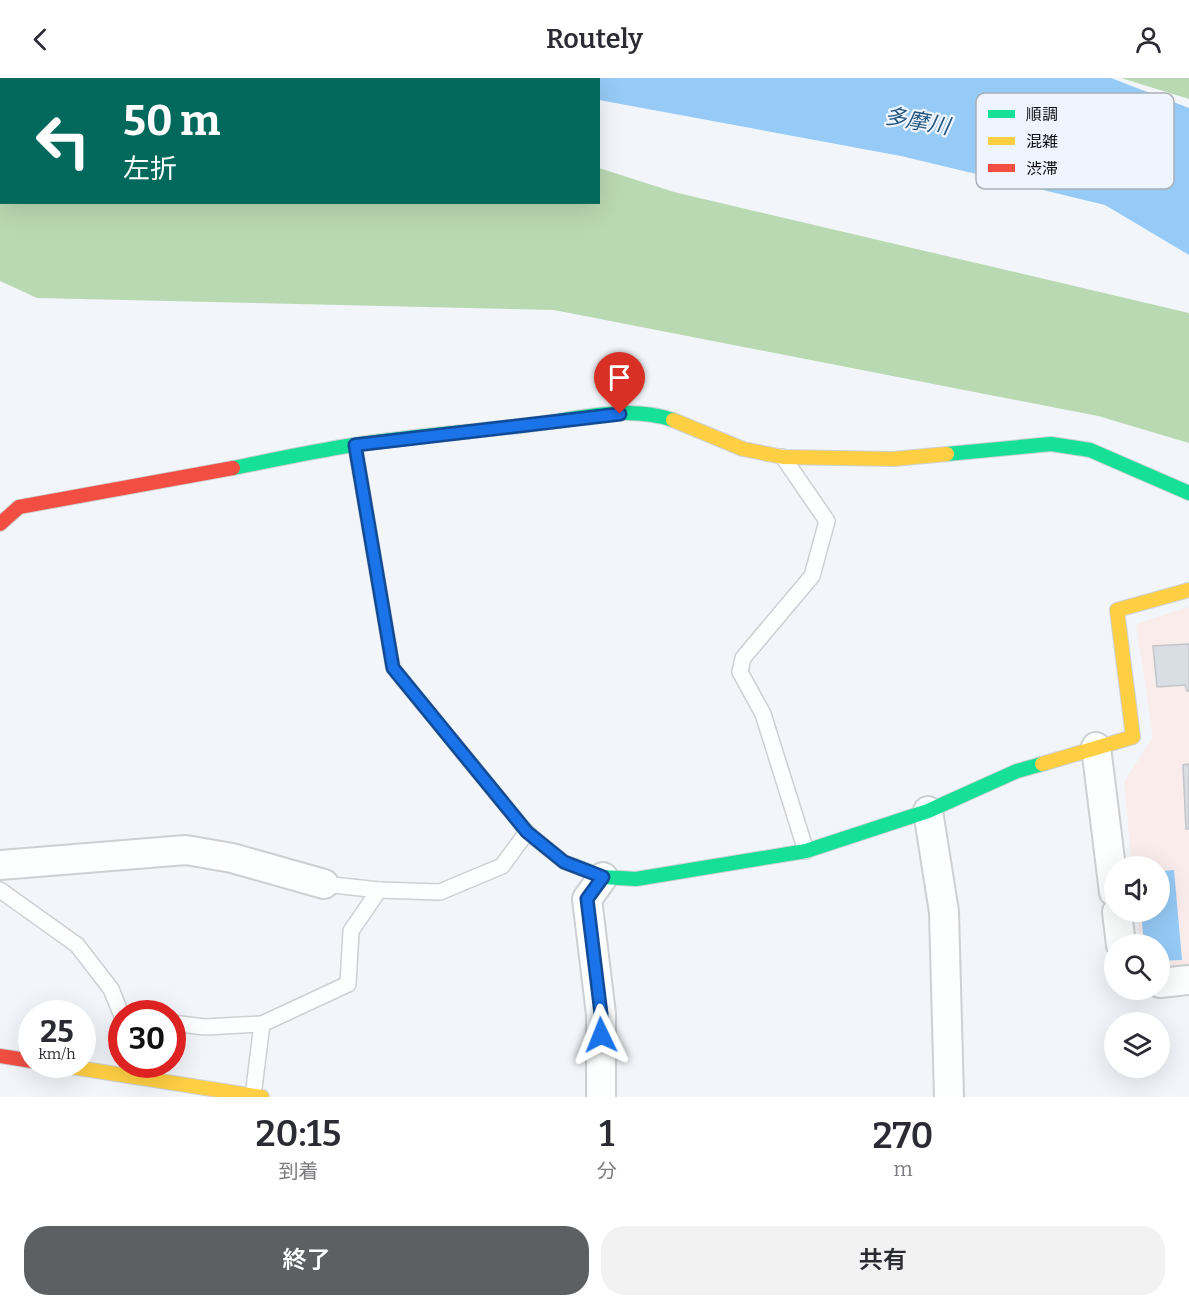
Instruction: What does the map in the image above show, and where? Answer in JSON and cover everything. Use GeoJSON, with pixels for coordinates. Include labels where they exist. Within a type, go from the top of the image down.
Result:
{"type":"FeatureCollection","features":[{"type":"Feature","properties":{"kind":"main road"},"geometry":{"type":"LineString","coordinates":[[0,524],[19,507],[355,445],[531,425],[602,414],[638,413],[661,416],[742,448],[783,457],[893,459],[1051,444],[1090,450],[1189,493]]}},
{"type":"Feature","properties":{"kind":"main road"},"geometry":{"type":"LineString","coordinates":[[355,445],[393,668],[527,832],[564,862],[603,877],[636,879],[806,851],[928,811],[1017,771],[1133,737],[1118,610],[1189,590]]}},
{"type":"Feature","properties":{"kind":"main road"},"geometry":{"type":"LineString","coordinates":[[0,1056],[18,1059]]}},
{"type":"Feature","properties":{"kind":"main road"},"geometry":{"type":"LineString","coordinates":[[96,1071],[258,1096]]}},
{"type":"Feature","properties":{"kind":"street"},"geometry":{"type":"LineString","coordinates":[[1096,747],[1110,856]]}},
{"type":"Feature","properties":{"kind":"street"},"geometry":{"type":"LineString","coordinates":[[928,811],[944,912],[948,1097]]}},
{"type":"Feature","properties":{"kind":"street"},"geometry":{"type":"LineString","coordinates":[[0,865],[186,850],[232,858],[324,884]]}},
{"type":"Feature","properties":{"kind":"street"},"geometry":{"type":"LineString","coordinates":[[601,1097],[601,1014],[587,899],[603,877]]}},
{"type":"Feature","properties":{"kind":"street"},"geometry":{"type":"LineString","coordinates":[[1170,982],[1189,980]]}},
{"type":"Feature","properties":{"kind":"lane"},"geometry":{"type":"LineString","coordinates":[[783,457],[827,520],[812,576],[743,658],[740,672],[763,714],[806,851]]}},
{"type":"Feature","properties":{"kind":"lane"},"geometry":{"type":"LineString","coordinates":[[324,884],[379,891],[440,891],[502,866],[527,832]]}},
{"type":"Feature","properties":{"kind":"lane"},"geometry":{"type":"LineString","coordinates":[[0,890],[77,945],[111,989],[115,1000]]}},
{"type":"Feature","properties":{"kind":"lane"},"geometry":{"type":"LineString","coordinates":[[186,1025],[205,1027],[262,1024],[348,984],[351,931],[379,891]]}},
{"type":"Feature","properties":{"kind":"lane"},"geometry":{"type":"LineString","coordinates":[[258,1096],[262,1024]]}},
{"type":"Feature","properties":{"kind":"shaded area"},"geometry":{"type":"Polygon","coordinates":[[[1189,607],[1189,968],[1170,973],[1170,934],[1139,934],[1138,922],[1170,922],[1170,856],[1131,856],[1124,782],[1153,737],[1136,624],[1189,607]]]}},
{"type":"Feature","properties":{"kind":"green space"},"geometry":{"type":"Polygon","coordinates":[[[1121,78],[1189,78],[1189,99],[1121,78]]]}},
{"type":"Feature","properties":{"kind":"green space"},"geometry":{"type":"Polygon","coordinates":[[[600,168],[674,192],[1189,313],[1189,443],[1098,416],[554,310],[37,298],[0,281],[0,204],[600,204],[600,168]]]}},
{"type":"Feature","properties":{"kind":"water","name":"多摩川"},"geometry":{"type":"Polygon","coordinates":[[[600,78],[1111,78],[1150,93],[976,93],[976,174],[901,156],[600,100],[600,78]]]}},
{"type":"Feature","properties":{"kind":"water"},"geometry":{"type":"Polygon","coordinates":[[[1174,102],[1189,108],[1189,255],[1105,205],[1038,189],[1174,189],[1174,102]]]}},
{"type":"Feature","properties":{"kind":"water"},"geometry":{"type":"Polygon","coordinates":[[[1170,870],[1174,870],[1182,960],[1170,961],[1170,934],[1143,934],[1142,922],[1170,922],[1170,870]]]}},
{"type":"Feature","properties":{"kind":"building"},"geometry":{"type":"Polygon","coordinates":[[[1189,644],[1189,691],[1185,685],[1157,687],[1153,646],[1189,644]]]}},
{"type":"Feature","properties":{"kind":"building"},"geometry":{"type":"Polygon","coordinates":[[[1189,764],[1189,829],[1186,829],[1183,765],[1189,764]]]}},
{"type":"Feature","properties":{"kind":"traffic: fast"},"geometry":{"type":"LineString","coordinates":[[233,468],[354,445],[618,413],[655,415],[673,420]]}},
{"type":"Feature","properties":{"kind":"traffic: fast"},"geometry":{"type":"LineString","coordinates":[[947,454],[1051,444],[1090,450],[1189,493]]}},
{"type":"Feature","properties":{"kind":"traffic: fast"},"geometry":{"type":"LineString","coordinates":[[575,866],[603,877],[636,879],[806,851],[928,811],[1017,771],[1042,764]]}},
{"type":"Feature","properties":{"kind":"traffic: slow"},"geometry":{"type":"LineString","coordinates":[[673,420],[743,449],[783,457],[893,459],[947,454]]}},
{"type":"Feature","properties":{"kind":"traffic: slow"},"geometry":{"type":"LineString","coordinates":[[355,445],[393,668],[527,832],[564,862],[575,866]]}},
{"type":"Feature","properties":{"kind":"traffic: slow"},"geometry":{"type":"LineString","coordinates":[[1042,764],[1133,737],[1117,610],[1189,590]]}},
{"type":"Feature","properties":{"kind":"traffic: slow"},"geometry":{"type":"LineString","coordinates":[[96,1071],[262,1097]]}},
{"type":"Feature","properties":{"kind":"traffic: jam"},"geometry":{"type":"LineString","coordinates":[[0,524],[19,507],[233,468]]}},
{"type":"Feature","properties":{"kind":"traffic: jam"},"geometry":{"type":"LineString","coordinates":[[0,1056],[18,1059]]}},
{"type":"Feature","properties":{"kind":"route"},"geometry":{"type":"LineString","coordinates":[[601,1035],[601,1014],[587,899],[603,877],[564,862],[527,832],[393,668],[355,445],[531,425],[602,414],[620,414]]}}]}
